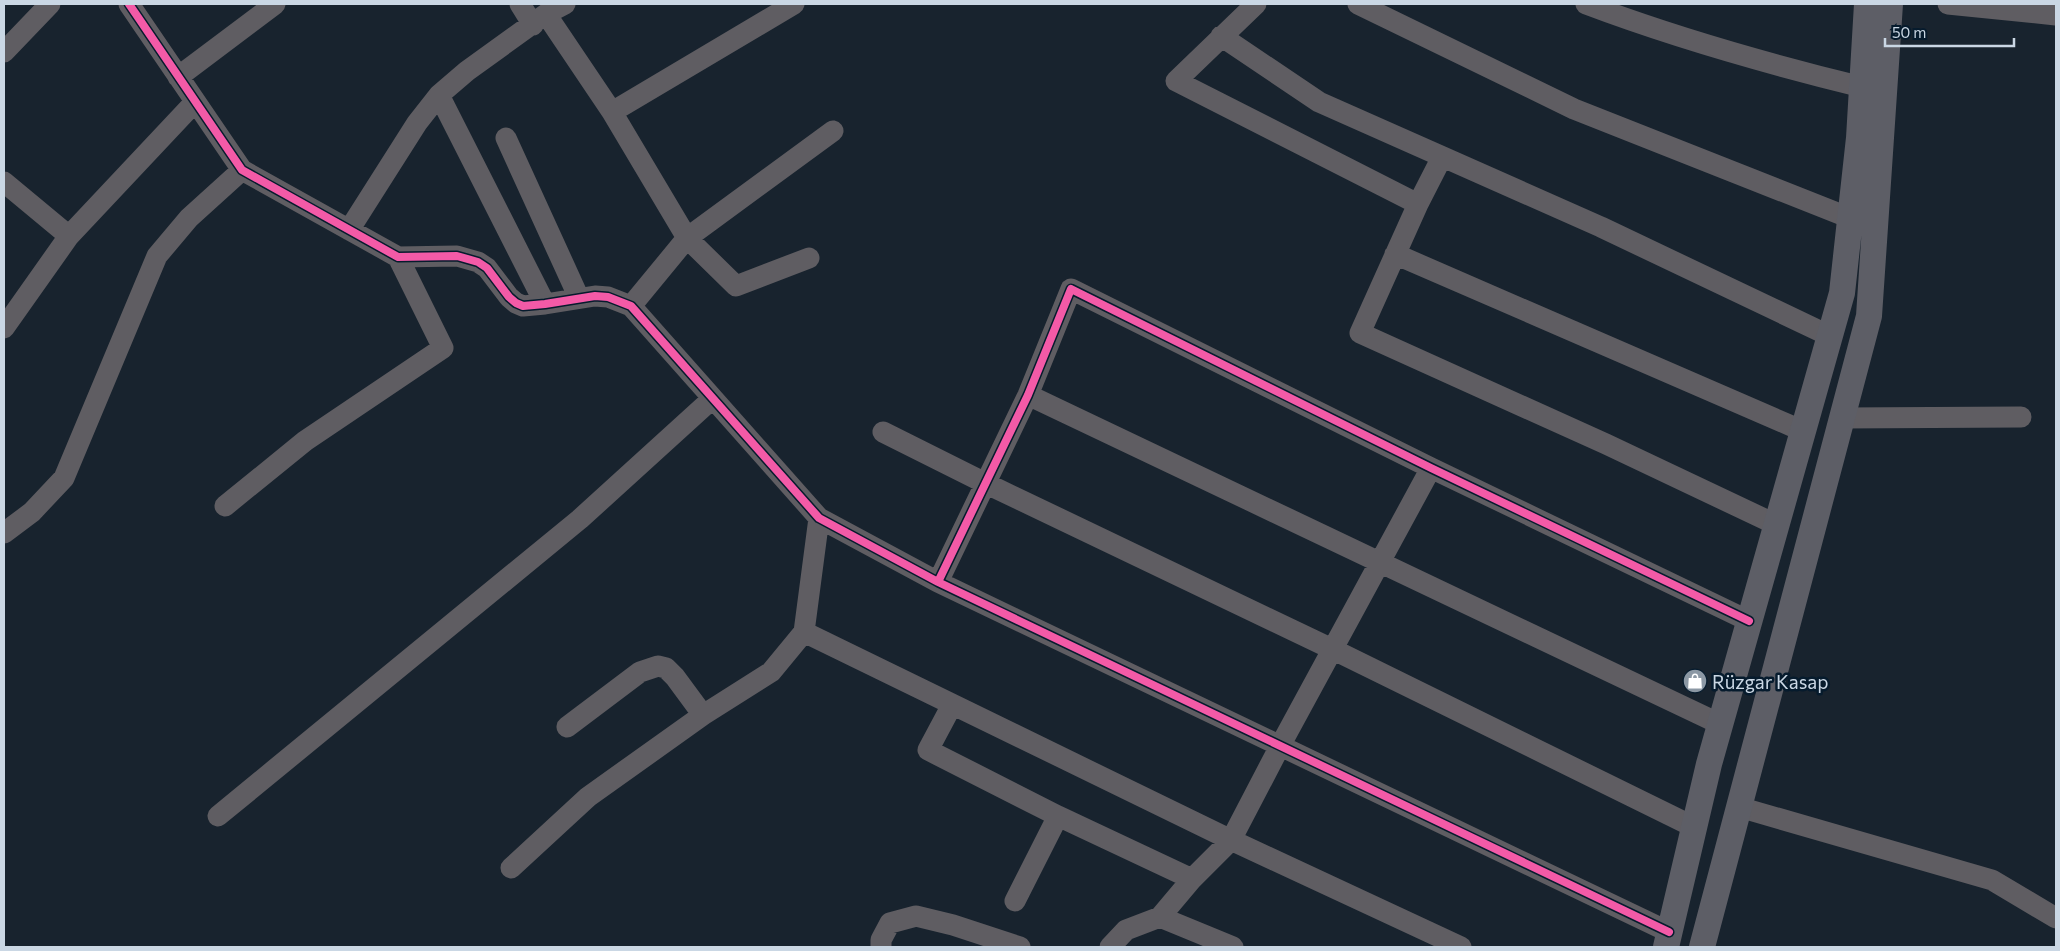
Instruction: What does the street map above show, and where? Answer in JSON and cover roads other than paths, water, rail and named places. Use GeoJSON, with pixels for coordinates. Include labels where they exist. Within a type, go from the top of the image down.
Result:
{"type":"FeatureCollection","features":[{"type":"Feature","properties":{"kind":"main road"},"geometry":{"type":"LineString","coordinates":[[1667,940],[1720,724],[1842,292],[1859,138],[1866,4]]}},
{"type":"Feature","properties":{"kind":"main road"},"geometry":{"type":"LineString","coordinates":[[1702,947],[1869,316],[1890,4]]}},
{"type":"Feature","properties":{"kind":"street"},"geometry":{"type":"LineString","coordinates":[[4,52],[50,4]]}},
{"type":"Feature","properties":{"kind":"street"},"geometry":{"type":"LineString","coordinates":[[129,4],[242,170],[398,258],[467,258],[487,268],[509,297],[523,306],[579,298],[608,297],[631,306],[819,518],[938,582],[1280,746],[1667,940]]}},
{"type":"Feature","properties":{"kind":"street"},"geometry":{"type":"LineString","coordinates":[[178,77],[275,4]]}},
{"type":"Feature","properties":{"kind":"street"},"geometry":{"type":"LineString","coordinates":[[520,4],[539,19],[612,112],[687,238],[736,286],[809,258]]}},
{"type":"Feature","properties":{"kind":"street"},"geometry":{"type":"LineString","coordinates":[[349,230],[417,123],[439,96],[467,71],[539,19],[564,4]]}},
{"type":"Feature","properties":{"kind":"street"},"geometry":{"type":"LineString","coordinates":[[612,112],[794,4]]}},
{"type":"Feature","properties":{"kind":"street"},"geometry":{"type":"LineString","coordinates":[[1256,4],[1176,81],[1418,204]]}},
{"type":"Feature","properties":{"kind":"street"},"geometry":{"type":"LineString","coordinates":[[1358,4],[1574,109],[1850,218]]}},
{"type":"Feature","properties":{"kind":"street"},"geometry":{"type":"LineString","coordinates":[[1586,4],[1617,10],[1643,26],[1769,64],[1862,86]]}},
{"type":"Feature","properties":{"kind":"street"},"geometry":{"type":"LineString","coordinates":[[1948,4],[2056,16]]}},
{"type":"Feature","properties":{"kind":"street"},"geometry":{"type":"LineString","coordinates":[[1221,36],[1319,102],[1601,227],[1830,336]]}},
{"type":"Feature","properties":{"kind":"street"},"geometry":{"type":"LineString","coordinates":[[439,96],[545,304]]}},
{"type":"Feature","properties":{"kind":"street"},"geometry":{"type":"LineString","coordinates":[[4,328],[69,236],[195,102]]}},
{"type":"Feature","properties":{"kind":"street"},"geometry":{"type":"LineString","coordinates":[[631,306],[687,238],[833,132]]}},
{"type":"Feature","properties":{"kind":"street"},"geometry":{"type":"LineString","coordinates":[[506,138],[579,298]]}},
{"type":"Feature","properties":{"kind":"street"},"geometry":{"type":"LineString","coordinates":[[1442,157],[1418,204],[1360,333],[1606,444],[1777,525]]}},
{"type":"Feature","properties":{"kind":"street"},"geometry":{"type":"LineString","coordinates":[[4,533],[32,512],[64,478],[156,256],[189,218],[242,170]]}},
{"type":"Feature","properties":{"kind":"street"},"geometry":{"type":"LineString","coordinates":[[4,182],[69,236]]}},
{"type":"Feature","properties":{"kind":"street"},"geometry":{"type":"LineString","coordinates":[[1395,254],[1803,430]]}},
{"type":"Feature","properties":{"kind":"street"},"geometry":{"type":"LineString","coordinates":[[225,506],[305,440],[443,348],[398,258]]}},
{"type":"Feature","properties":{"kind":"street"},"geometry":{"type":"LineString","coordinates":[[938,582],[1028,395],[1071,289],[1431,468],[1749,621]]}},
{"type":"Feature","properties":{"kind":"street"},"geometry":{"type":"LineString","coordinates":[[1028,395],[1720,724]]}},
{"type":"Feature","properties":{"kind":"street"},"geometry":{"type":"LineString","coordinates":[[218,816],[580,519],[712,399]]}},
{"type":"Feature","properties":{"kind":"street"},"geometry":{"type":"LineString","coordinates":[[1842,418],[2021,417]]}},
{"type":"Feature","properties":{"kind":"street"},"geometry":{"type":"LineString","coordinates":[[883,432],[985,483],[1332,649],[1694,827]]}},
{"type":"Feature","properties":{"kind":"street"},"geometry":{"type":"LineString","coordinates":[[1110,947],[1126,930],[1160,917],[1192,879],[1231,840],[1431,468]]}},
{"type":"Feature","properties":{"kind":"street"},"geometry":{"type":"LineString","coordinates":[[511,868],[588,797],[703,716],[771,672],[804,632],[819,518]]}},
{"type":"Feature","properties":{"kind":"street"},"geometry":{"type":"LineString","coordinates":[[804,632],[1231,840],[1460,947]]}},
{"type":"Feature","properties":{"kind":"street"},"geometry":{"type":"LineString","coordinates":[[567,726],[640,672],[658,666],[666,668],[675,677],[703,716]]}},
{"type":"Feature","properties":{"kind":"street"},"geometry":{"type":"LineString","coordinates":[[952,705],[928,750],[1058,816],[1192,879]]}},
{"type":"Feature","properties":{"kind":"street"},"geometry":{"type":"LineString","coordinates":[[1739,807],[1992,880],[2056,918]]}},
{"type":"Feature","properties":{"kind":"street"},"geometry":{"type":"LineString","coordinates":[[1015,900],[1058,816]]}},
{"type":"Feature","properties":{"kind":"street"},"geometry":{"type":"LineString","coordinates":[[881,947],[881,940],[890,923],[916,916],[952,925],[1020,947]]}},
{"type":"Feature","properties":{"kind":"street"},"geometry":{"type":"LineString","coordinates":[[1160,917],[1234,947]]}},
{"type":"Feature","properties":{"kind":"place","name":"Rüzgar Kasap"},"geometry":{"type":"Point","coordinates":[1695,681]}}]}
